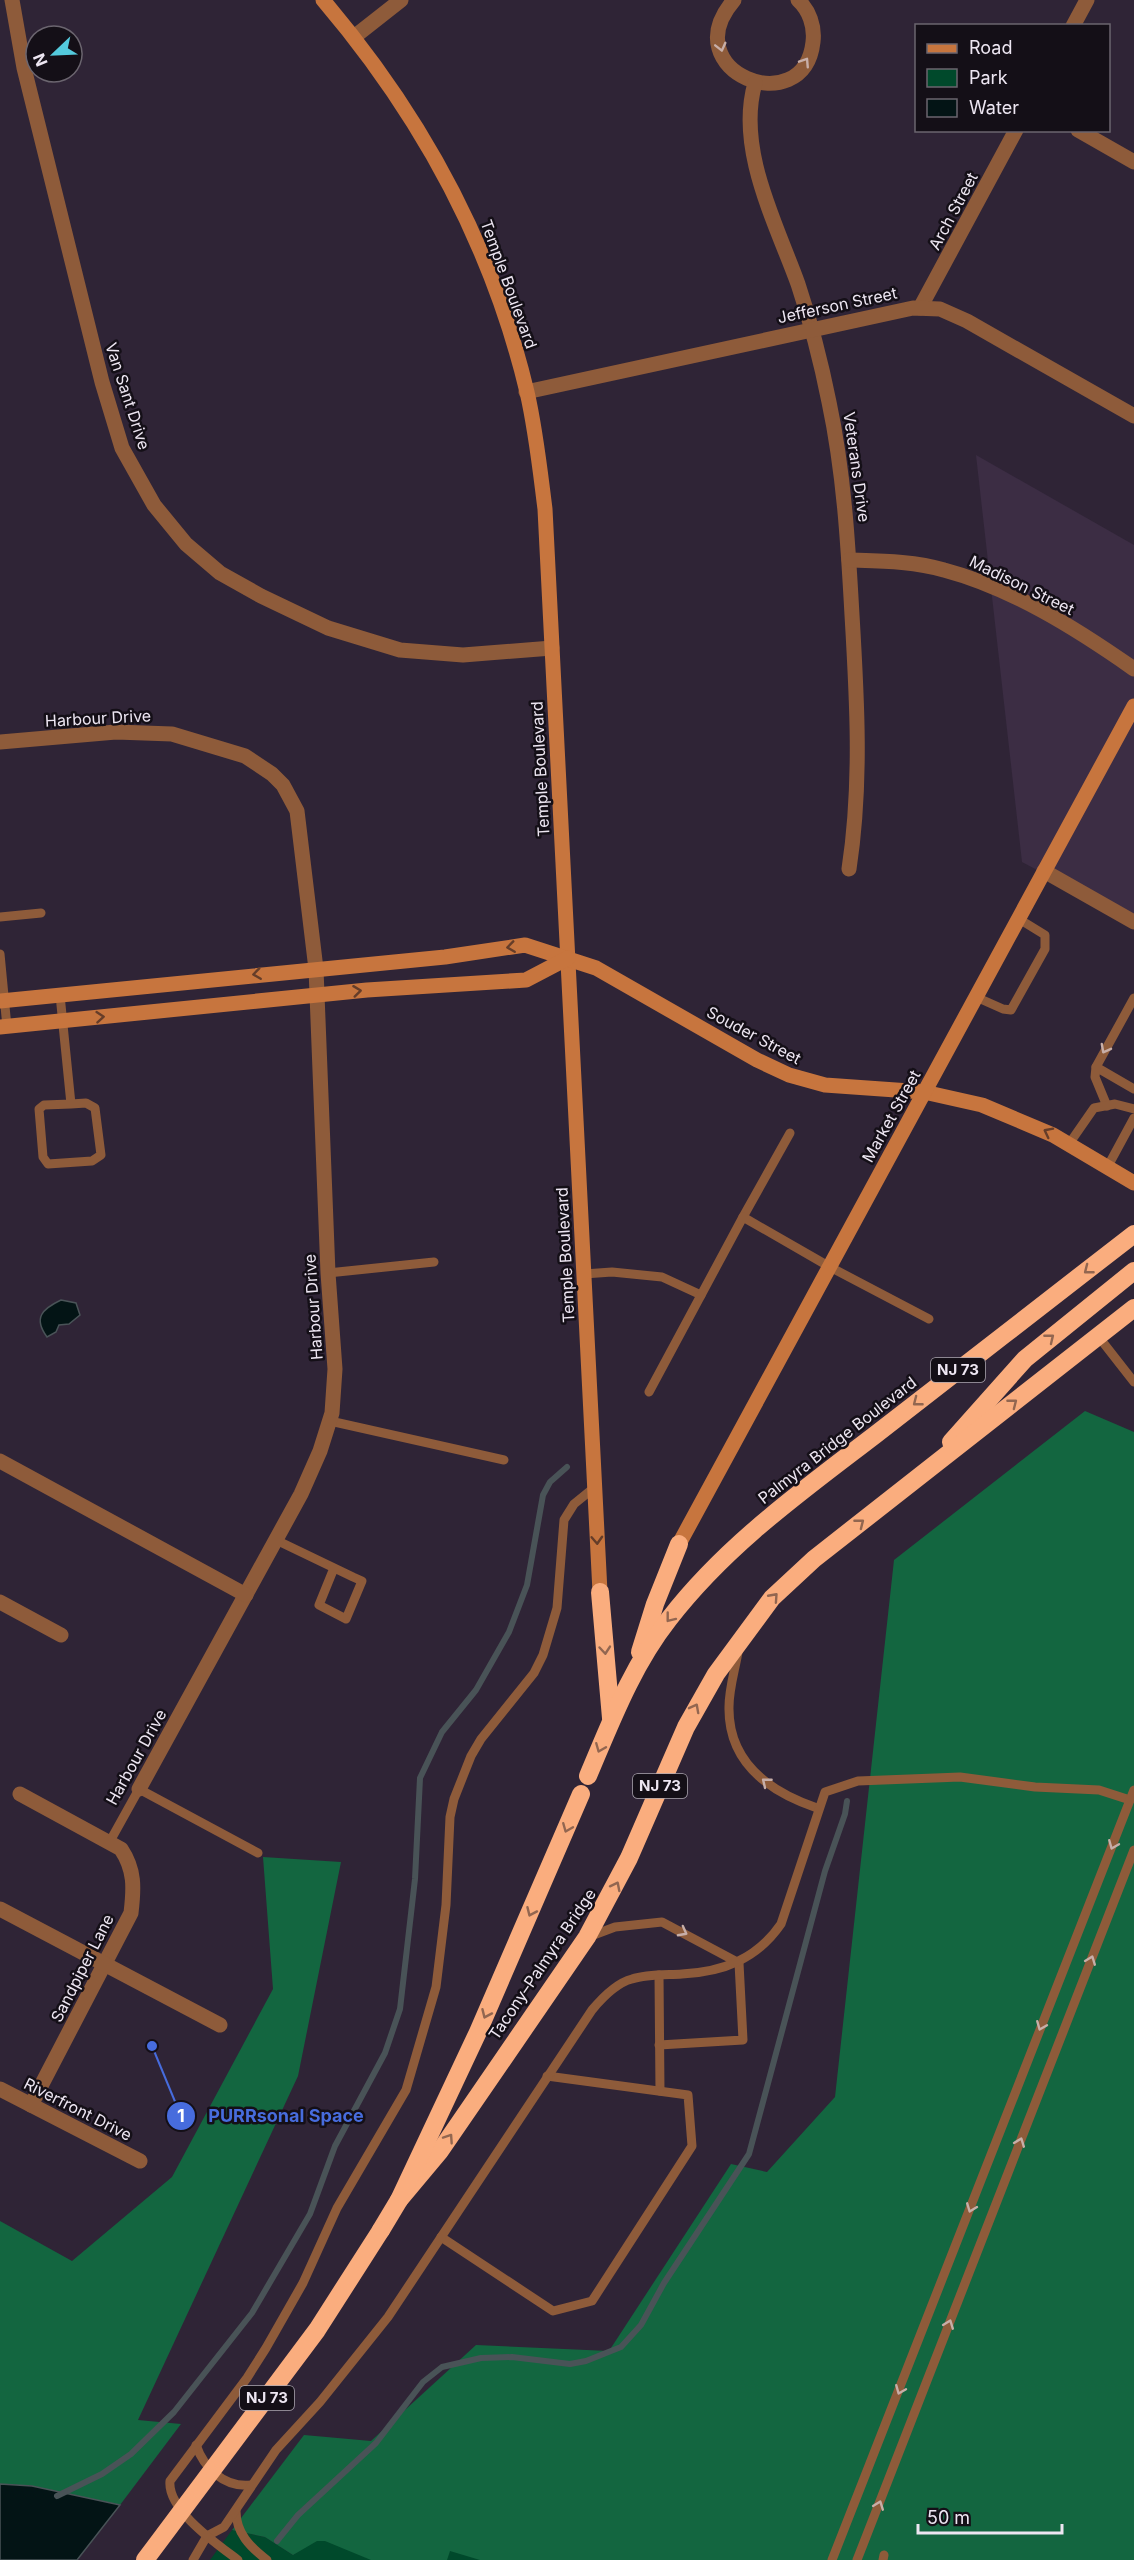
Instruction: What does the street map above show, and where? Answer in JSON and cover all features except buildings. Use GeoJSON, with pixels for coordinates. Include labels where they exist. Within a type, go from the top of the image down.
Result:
{"type":"FeatureCollection","features":[{"type":"Feature","properties":{"kind":"highway","name":"Palmyra Bridge Boulevard"},"geometry":{"type":"LineString","coordinates":[[612,1720],[633,1674],[668,1619],[707,1573],[743,1538],[1134,1234]]}},
{"type":"Feature","properties":{"kind":"highway"},"geometry":{"type":"LineString","coordinates":[[924,1473],[1025,1359],[1134,1271]]}},
{"type":"Feature","properties":{"kind":"highway","name":"NJ 73"},"geometry":{"type":"LineString","coordinates":[[740,1640],[772,1598],[793,1578],[1134,1308]]}},
{"type":"Feature","properties":{"kind":"highway"},"geometry":{"type":"LineString","coordinates":[[633,1674],[655,1604],[679,1544]]}},
{"type":"Feature","properties":{"kind":"highway"},"geometry":{"type":"LineString","coordinates":[[600,1592],[612,1720]]}},
{"type":"Feature","properties":{"kind":"highway","name":"Tacony–Palmyra Bridge"},"geometry":{"type":"LineString","coordinates":[[399,2200],[440,2151],[587,1937],[629,1858],[695,1708],[740,1640]]}},
{"type":"Feature","properties":{"kind":"highway","name":"NJ 73"},"geometry":{"type":"LineString","coordinates":[[588,1776],[612,1720]]}},
{"type":"Feature","properties":{"kind":"highway","name":"Tacony–Palmyra Bridge"},"geometry":{"type":"LineString","coordinates":[[145,2560],[317,2330],[399,2200],[478,2032],[581,1794]]}},
{"type":"Feature","properties":{"kind":"street","name":"Van Sant Drive"},"geometry":{"type":"LineString","coordinates":[[12,0],[24,68],[102,382],[122,448],[154,505],[186,544],[220,573],[261,597],[327,628],[400,650],[463,655],[552,648]]}},
{"type":"Feature","properties":{"kind":"street","name":"Temple Boulevard"},"geometry":{"type":"LineString","coordinates":[[323,0],[354,37],[397,96],[431,149],[466,217],[502,309],[526,392],[545,509],[600,1592]]}},
{"type":"Feature","properties":{"kind":"street"},"geometry":{"type":"LineString","coordinates":[[354,37],[401,0]]}},
{"type":"Feature","properties":{"kind":"street"},"geometry":{"type":"LineString","coordinates":[[734,0],[720,21],[718,44],[722,57],[731,69],[755,83],[773,83],[788,79],[800,70],[810,56],[814,36],[812,22],[798,0]]}},
{"type":"Feature","properties":{"kind":"street"},"geometry":{"type":"LineString","coordinates":[[1074,24],[1087,0]]}},
{"type":"Feature","properties":{"kind":"street","name":"Veterans Drive"},"geometry":{"type":"LineString","coordinates":[[755,83],[749,114],[758,168],[812,328],[836,437],[849,560],[858,775],[849,868]]}},
{"type":"Feature","properties":{"kind":"street","name":"Arch Street"},"geometry":{"type":"LineString","coordinates":[[921,308],[1015,132]]}},
{"type":"Feature","properties":{"kind":"street"},"geometry":{"type":"LineString","coordinates":[[1082,132],[1134,162]]}},
{"type":"Feature","properties":{"kind":"street","name":"Jefferson Street"},"geometry":{"type":"LineString","coordinates":[[526,392],[812,328],[921,308],[940,309],[967,321],[1134,416]]}},
{"type":"Feature","properties":{"kind":"street","name":"Madison Street"},"geometry":{"type":"LineString","coordinates":[[849,560],[900,562],[942,569],[968,577],[1018,600],[1095,642],[1134,669]]}},
{"type":"Feature","properties":{"kind":"street","name":"Market Street"},"geometry":{"type":"LineString","coordinates":[[679,1544],[1134,706]]}},
{"type":"Feature","properties":{"kind":"street","name":"Harbour Drive"},"geometry":{"type":"LineString","coordinates":[[0,742],[117,732],[165,733],[204,742],[246,756],[272,774],[287,791],[297,812],[316,969],[315,996],[328,1273],[335,1369],[330,1421],[301,1494],[139,1789]]}},
{"type":"Feature","properties":{"kind":"street"},"geometry":{"type":"LineString","coordinates":[[1044,872],[1134,922]]}},
{"type":"Feature","properties":{"kind":"street"},"geometry":{"type":"LineString","coordinates":[[2,1001],[445,957],[525,945],[568,958]]}},
{"type":"Feature","properties":{"kind":"street"},"geometry":{"type":"LineString","coordinates":[[445,957],[448,984]]}},
{"type":"Feature","properties":{"kind":"street"},"geometry":{"type":"LineString","coordinates":[[4,1027],[448,984],[526,980],[568,958]]}},
{"type":"Feature","properties":{"kind":"street","name":"Souder Street"},"geometry":{"type":"LineString","coordinates":[[568,958],[596,968],[789,1076],[848,1088],[924,1092],[982,1105],[1021,1119],[1108,1166],[1134,1184]]}},
{"type":"Feature","properties":{"kind":"street"},"geometry":{"type":"LineString","coordinates":[[0,1461],[246,1595]]}},
{"type":"Feature","properties":{"kind":"street"},"geometry":{"type":"LineString","coordinates":[[0,1602],[61,1635]]}},
{"type":"Feature","properties":{"kind":"street","name":"Sandpiper Lane"},"geometry":{"type":"LineString","coordinates":[[20,1794],[120,1850],[130,1863],[133,1896],[131,1912],[31,2105]]}},
{"type":"Feature","properties":{"kind":"street"},"geometry":{"type":"LineString","coordinates":[[0,1909],[220,2025]]}},
{"type":"Feature","properties":{"kind":"street","name":"Riverfront Drive"},"geometry":{"type":"LineString","coordinates":[[0,2089],[140,2161]]}},
{"type":"Feature","properties":{"kind":"lane"},"geometry":{"type":"LineString","coordinates":[[0,917],[41,913]]}},
{"type":"Feature","properties":{"kind":"lane"},"geometry":{"type":"LineString","coordinates":[[976,997],[1003,1010],[1011,1010],[1045,949],[1045,936],[1018,919]]}},
{"type":"Feature","properties":{"kind":"lane"},"geometry":{"type":"LineString","coordinates":[[0,954],[4,1027]]}},
{"type":"Feature","properties":{"kind":"lane"},"geometry":{"type":"LineString","coordinates":[[60,995],[71,1104]]}},
{"type":"Feature","properties":{"kind":"lane"},"geometry":{"type":"LineString","coordinates":[[1107,1106],[1095,1077],[1096,1067],[1134,998]]}},
{"type":"Feature","properties":{"kind":"lane"},"geometry":{"type":"LineString","coordinates":[[1096,1067],[1134,1089]]}},
{"type":"Feature","properties":{"kind":"lane"},"geometry":{"type":"LineString","coordinates":[[86,1103],[95,1108],[101,1155],[92,1161],[48,1164],[43,1157],[39,1109],[44,1106],[71,1104],[86,1103]]}},
{"type":"Feature","properties":{"kind":"lane"},"geometry":{"type":"LineString","coordinates":[[1069,1144],[1094,1108],[1115,1104],[1134,1109]]}},
{"type":"Feature","properties":{"kind":"lane"},"geometry":{"type":"LineString","coordinates":[[1108,1166],[1134,1118]]}},
{"type":"Feature","properties":{"kind":"lane"},"geometry":{"type":"LineString","coordinates":[[649,1392],[790,1133]]}},
{"type":"Feature","properties":{"kind":"lane"},"geometry":{"type":"LineString","coordinates":[[743,1217],[830,1267],[929,1319]]}},
{"type":"Feature","properties":{"kind":"lane"},"geometry":{"type":"LineString","coordinates":[[328,1273],[434,1262]]}},
{"type":"Feature","properties":{"kind":"lane"},"geometry":{"type":"LineString","coordinates":[[584,1274],[612,1272],[662,1277],[701,1295]]}},
{"type":"Feature","properties":{"kind":"lane"},"geometry":{"type":"LineString","coordinates":[[1098,1336],[1130,1369],[1134,1382]]}},
{"type":"Feature","properties":{"kind":"lane"},"geometry":{"type":"LineString","coordinates":[[330,1421],[504,1460]]}},
{"type":"Feature","properties":{"kind":"lane"},"geometry":{"type":"LineString","coordinates":[[238,2560],[207,2536],[172,2498],[169,2488],[173,2476],[247,2378],[266,2348],[303,2283],[337,2208],[406,2090],[436,1987],[446,1905],[450,1817],[454,1798],[476,1748],[534,1672],[543,1655],[552,1633],[557,1608],[564,1520],[574,1504],[595,1487]]}},
{"type":"Feature","properties":{"kind":"lane"},"geometry":{"type":"LineString","coordinates":[[276,1540],[362,1581],[346,1619],[319,1605],[334,1568]]}},
{"type":"Feature","properties":{"kind":"lane"},"geometry":{"type":"LineString","coordinates":[[740,1640],[729,1708],[730,1724],[740,1750],[763,1782],[793,1800],[818,1808]]}},
{"type":"Feature","properties":{"kind":"lane"},"geometry":{"type":"LineString","coordinates":[[193,2560],[207,2536],[224,2527],[276,2450],[320,2402],[383,2324],[588,2015],[604,1997],[630,1979],[696,1973],[739,1963],[764,1945],[781,1924],[825,1792],[858,1781],[982,1778],[1035,1787],[1099,1790],[1132,1795],[832,2560]]}},
{"type":"Feature","properties":{"kind":"lane"},"geometry":{"type":"LineString","coordinates":[[139,1789],[258,1853]]}},
{"type":"Feature","properties":{"kind":"lane","name":"Harbour Drive"},"geometry":{"type":"LineString","coordinates":[[109,1843],[139,1789]]}},
{"type":"Feature","properties":{"kind":"lane"},"geometry":{"type":"LineString","coordinates":[[857,2560],[1134,1850]]}},
{"type":"Feature","properties":{"kind":"lane"},"geometry":{"type":"LineString","coordinates":[[587,1937],[615,1927],[662,1922],[739,1963]]}},
{"type":"Feature","properties":{"kind":"lane"},"geometry":{"type":"LineString","coordinates":[[659,2045],[742,2040],[739,1963]]}},
{"type":"Feature","properties":{"kind":"lane"},"geometry":{"type":"LineString","coordinates":[[659,1975],[660,2091]]}},
{"type":"Feature","properties":{"kind":"lane"},"geometry":{"type":"LineString","coordinates":[[441,2237],[554,2310],[592,2301],[692,2146],[688,2094],[547,2076]]}},
{"type":"Feature","properties":{"kind":"lane"},"geometry":{"type":"LineString","coordinates":[[196,2445],[202,2461],[211,2471],[239,2487],[251,2485]]}},
{"type":"Feature","properties":{"kind":"lane"},"geometry":{"type":"LineString","coordinates":[[236,2511],[241,2533],[267,2560]]}},
{"type":"Feature","properties":{"kind":"shaded area"},"geometry":{"type":"Polygon","coordinates":[[[976,455],[1134,545],[1134,921],[1022,862],[976,455]]]}},
{"type":"Feature","properties":{"kind":"green space"},"geometry":{"type":"Polygon","coordinates":[[[1085,1411],[1134,1432],[1134,2560],[480,2560],[450,2551],[447,2560],[371,2560],[325,2541],[317,2541],[293,2555],[265,2537],[232,2530],[304,2435],[371,2441],[476,2345],[609,2351],[731,2164],[767,2172],[835,2097],[894,1560],[1085,1411]]]}},
{"type":"Feature","properties":{"kind":"green space"},"geometry":{"type":"Polygon","coordinates":[[[263,1857],[341,1862],[298,2076],[138,2420],[181,2424],[120,2505],[32,2486],[0,2484],[0,2221],[72,2261],[172,2177],[273,1989],[263,1857]]]}},
{"type":"Feature","properties":{"kind":"green space"},"geometry":{"type":"Polygon","coordinates":[[[336,2524],[541,2560],[210,2560],[232,2530],[265,2537],[293,2555],[336,2524]]]}},
{"type":"Feature","properties":{"kind":"water"},"geometry":{"type":"Polygon","coordinates":[[[61,1300],[76,1303],[80,1315],[69,1324],[59,1325],[56,1332],[47,1337],[40,1319],[49,1307],[61,1300]]]}},
{"type":"Feature","properties":{"kind":"water"},"geometry":{"type":"Polygon","coordinates":[[[0,2484],[32,2486],[120,2505],[77,2560],[0,2560],[0,2484]]]}},
{"type":"Feature","properties":{"kind":"waterway"},"geometry":{"type":"LineString","coordinates":[[57,2496],[102,2474],[131,2454],[174,2412],[252,2313],[310,2214],[335,2146],[385,2053],[400,2009],[415,1879],[420,1778],[442,1732],[476,1690],[509,1632],[527,1585],[543,1495],[550,1482],[567,1467]]}},
{"type":"Feature","properties":{"kind":"waterway"},"geometry":{"type":"LineString","coordinates":[[277,2541],[298,2515],[376,2443],[423,2382],[442,2367],[481,2358],[512,2357],[570,2364],[586,2361],[621,2347],[641,2325],[664,2283],[749,2154],[825,1871],[845,1814],[847,1801]]}},
{"type":"Feature","properties":{"kind":"place","name":"PURRsonal Space"},"geometry":{"type":"Point","coordinates":[152,2046]}}]}
